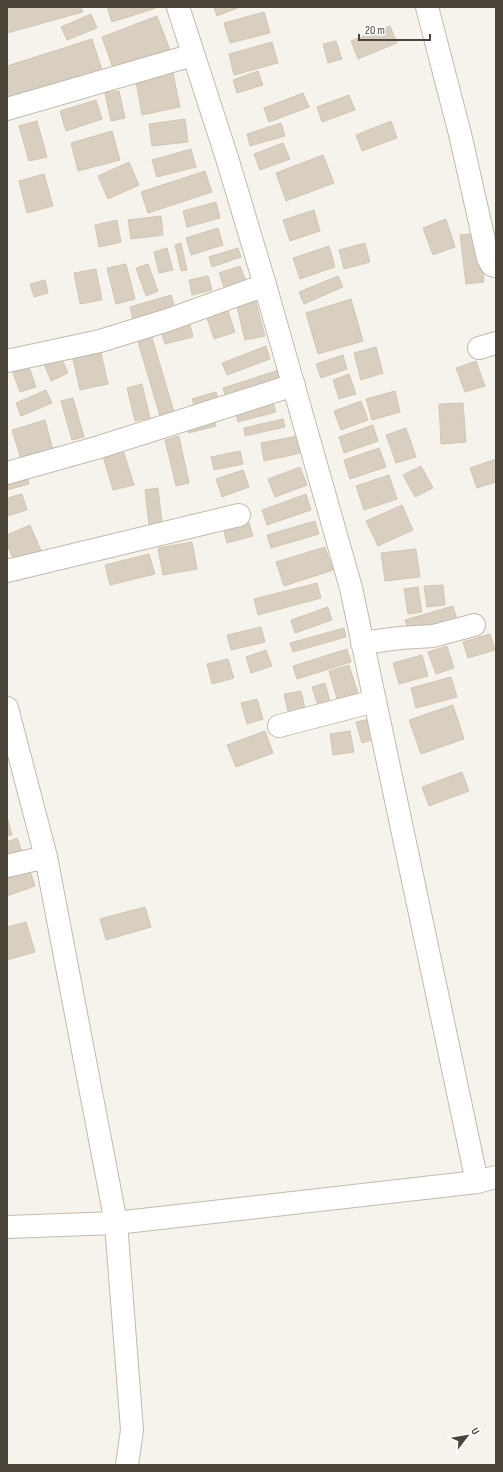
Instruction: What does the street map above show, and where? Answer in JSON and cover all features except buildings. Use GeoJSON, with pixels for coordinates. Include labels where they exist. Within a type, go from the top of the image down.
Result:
{"type":"FeatureCollection","features":[{"type":"Feature","properties":{"kind":"street"},"geometry":{"type":"LineString","coordinates":[[7,1227],[116,1223],[486,1180],[375,701],[351,588],[265,285],[227,158],[178,7]]}},
{"type":"Feature","properties":{"kind":"street"},"geometry":{"type":"LineString","coordinates":[[427,7],[460,134],[488,258],[492,264],[496,266]]}},
{"type":"Feature","properties":{"kind":"street"},"geometry":{"type":"LineString","coordinates":[[7,109],[193,55]]}},
{"type":"Feature","properties":{"kind":"street"},"geometry":{"type":"LineString","coordinates":[[7,361],[100,340],[168,320],[265,285]]}},
{"type":"Feature","properties":{"kind":"street"},"geometry":{"type":"LineString","coordinates":[[7,473],[96,448],[294,385]]}},
{"type":"Feature","properties":{"kind":"street"},"geometry":{"type":"LineString","coordinates":[[7,571],[240,515]]}},
{"type":"Feature","properties":{"kind":"street"},"geometry":{"type":"LineString","coordinates":[[362,643],[400,638],[433,636],[474,625]]}},
{"type":"Feature","properties":{"kind":"street"},"geometry":{"type":"LineString","coordinates":[[279,726],[375,701]]}},
{"type":"Feature","properties":{"kind":"street"},"geometry":{"type":"LineString","coordinates":[[7,708],[46,857],[116,1223],[132,1430],[127,1465]]}},
{"type":"Feature","properties":{"kind":"street"},"geometry":{"type":"LineString","coordinates":[[7,866],[46,857]]}}]}
